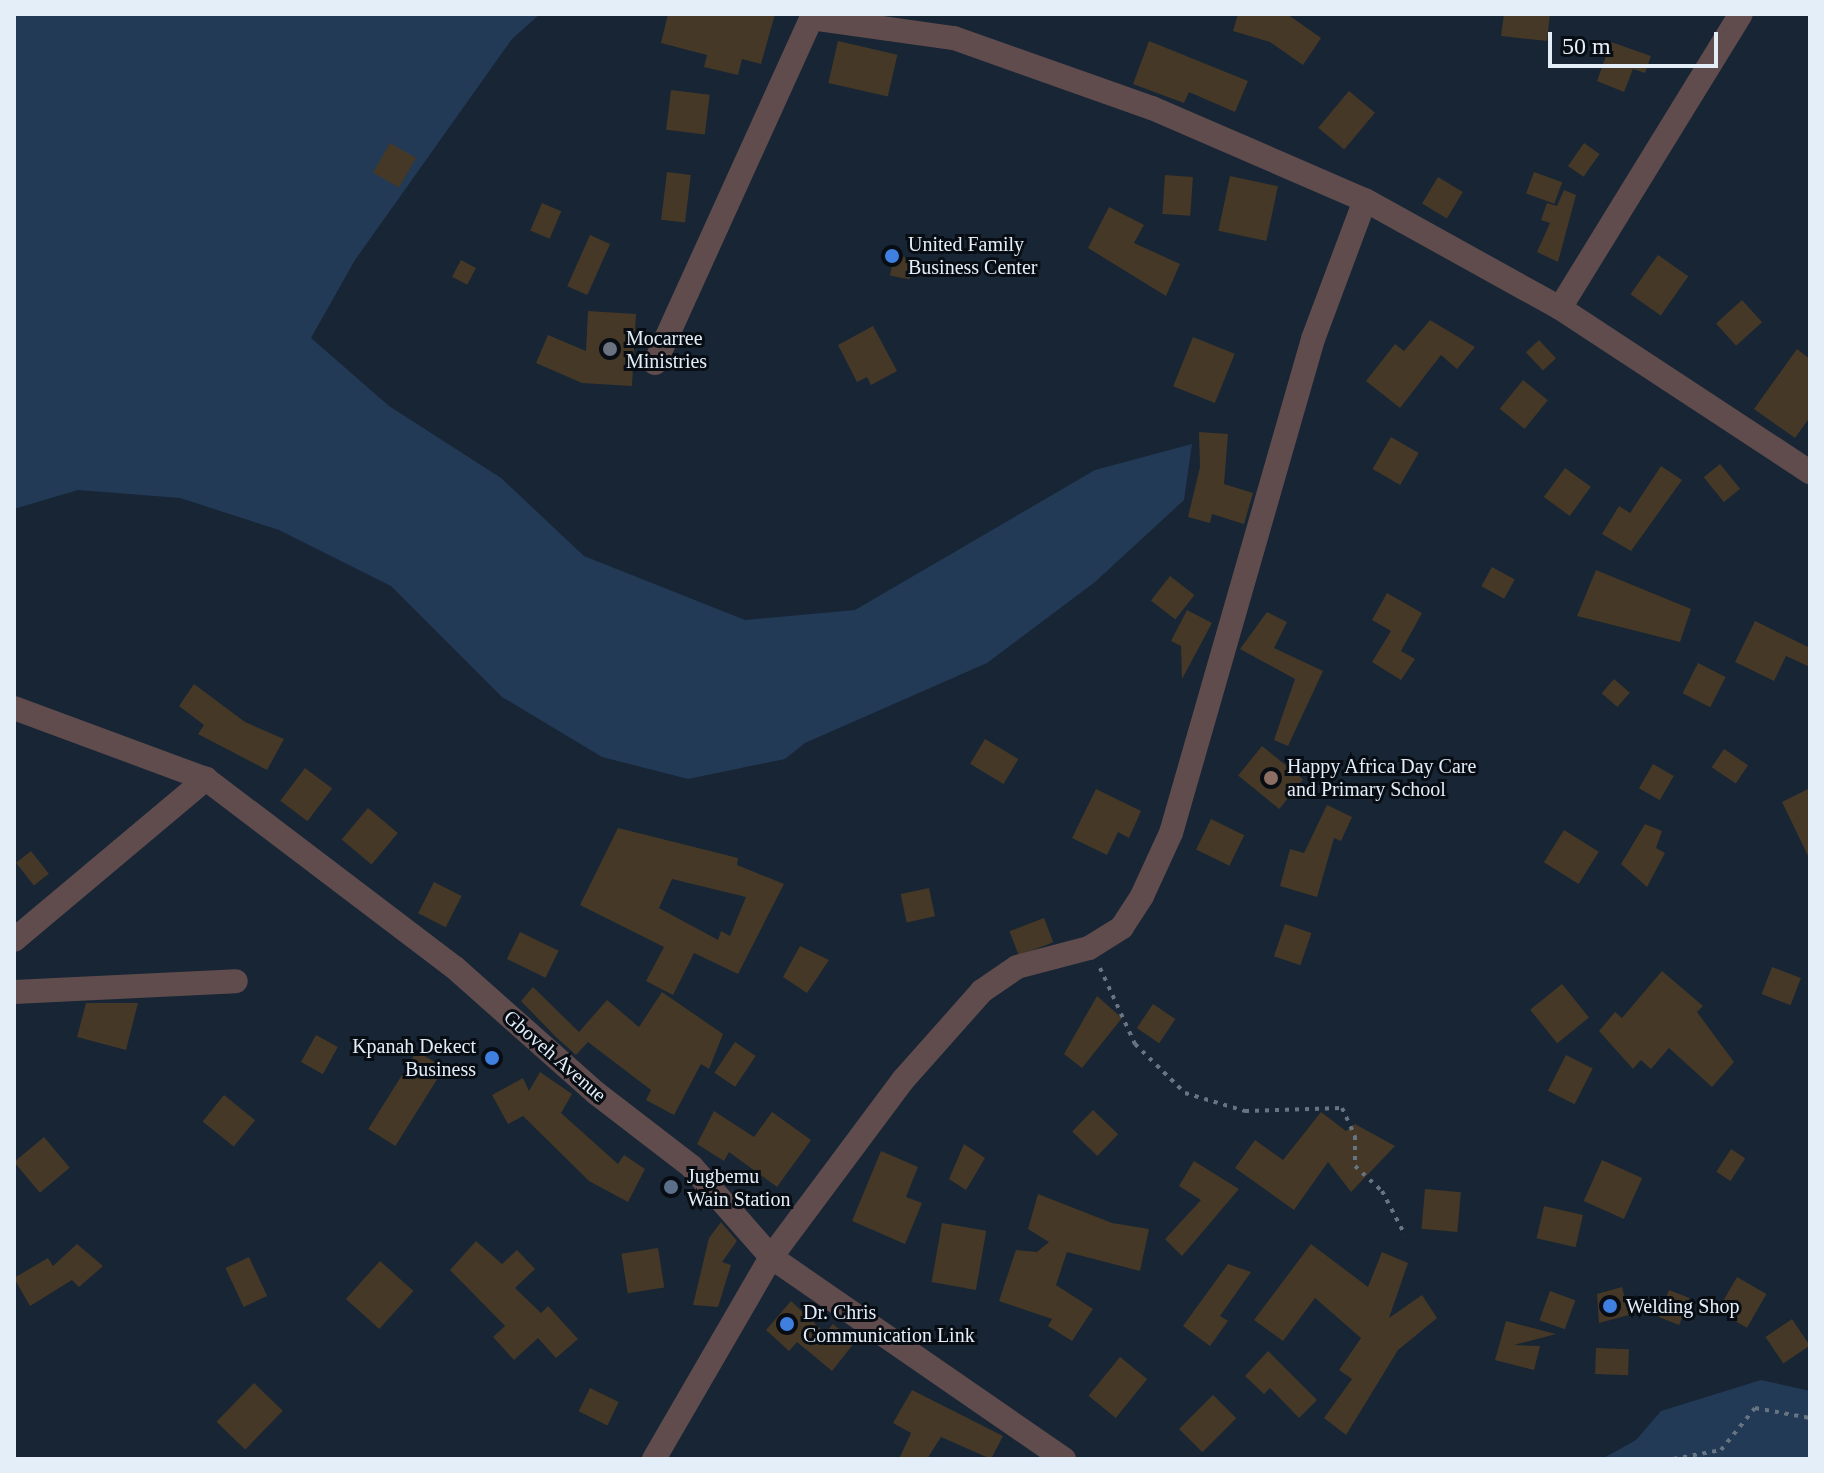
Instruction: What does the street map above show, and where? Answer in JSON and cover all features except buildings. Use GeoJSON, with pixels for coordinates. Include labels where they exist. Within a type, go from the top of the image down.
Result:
{"type":"FeatureCollection","features":[{"type":"Feature","properties":{"kind":"street"},"geometry":{"type":"LineString","coordinates":[[1560,308],[1741,14]]}},
{"type":"Feature","properties":{"kind":"street"},"geometry":{"type":"LineString","coordinates":[[655,363],[812,16],[954,38],[1152,108],[1365,200],[1560,308],[1810,472]]}},
{"type":"Feature","properties":{"kind":"street"},"geometry":{"type":"LineString","coordinates":[[654,1459],[771,1257],[903,1080],[982,991],[1017,967],[1089,948],[1122,927],[1171,833],[1313,339],[1365,200]]}},
{"type":"Feature","properties":{"kind":"street","name":"Gboveh Avenue"},"geometry":{"type":"LineString","coordinates":[[14,708],[206,779],[454,967],[692,1167],[771,1257],[1064,1459]]}},
{"type":"Feature","properties":{"kind":"street"},"geometry":{"type":"LineString","coordinates":[[14,940],[206,779]]}},
{"type":"Feature","properties":{"kind":"street"},"geometry":{"type":"LineString","coordinates":[[14,992],[236,981]]}},
{"type":"Feature","properties":{"kind":"path"},"geometry":{"type":"LineString","coordinates":[[1089,948],[1135,1044],[1185,1093],[1245,1111],[1342,1108],[1355,1136],[1355,1166],[1382,1191],[1405,1235]]}},
{"type":"Feature","properties":{"kind":"path"},"geometry":{"type":"LineString","coordinates":[[1673,1459],[1721,1450],[1755,1408],[1810,1418]]}},
{"type":"Feature","properties":{"kind":"shaded area"},"geometry":{"type":"Polygon","coordinates":[[[14,14],[540,14],[512,39],[355,260],[311,338],[389,406],[501,478],[584,556],[745,620],[855,610],[1095,470],[1192,444],[1184,500],[1095,582],[987,663],[805,743],[785,759],[688,779],[602,757],[502,697],[391,586],[279,530],[180,498],[78,490],[14,509],[14,14]]]}},
{"type":"Feature","properties":{"kind":"shaded area"},"geometry":{"type":"Polygon","coordinates":[[[1761,1380],[1810,1391],[1810,1459],[1602,1459],[1636,1440],[1661,1411],[1761,1380]]]}},
{"type":"Feature","properties":{"kind":"place","name":"United Family Business Center"},"geometry":{"type":"Point","coordinates":[892,256]}},
{"type":"Feature","properties":{"kind":"place","name":"Mocarree Ministries"},"geometry":{"type":"Point","coordinates":[610,349]}},
{"type":"Feature","properties":{"kind":"place","name":"Happy Africa Day Care and Primary School"},"geometry":{"type":"Point","coordinates":[1271,778]}},
{"type":"Feature","properties":{"kind":"place","name":"Kpanah Dekect Business"},"geometry":{"type":"Point","coordinates":[492,1058]}},
{"type":"Feature","properties":{"kind":"place","name":"Jugbemu Wain Station"},"geometry":{"type":"Point","coordinates":[671,1187]}},
{"type":"Feature","properties":{"kind":"place","name":"Welding Shop"},"geometry":{"type":"Point","coordinates":[1610,1306]}},
{"type":"Feature","properties":{"kind":"place","name":"Dr. Chris Communication Link"},"geometry":{"type":"Point","coordinates":[787,1324]}}]}
